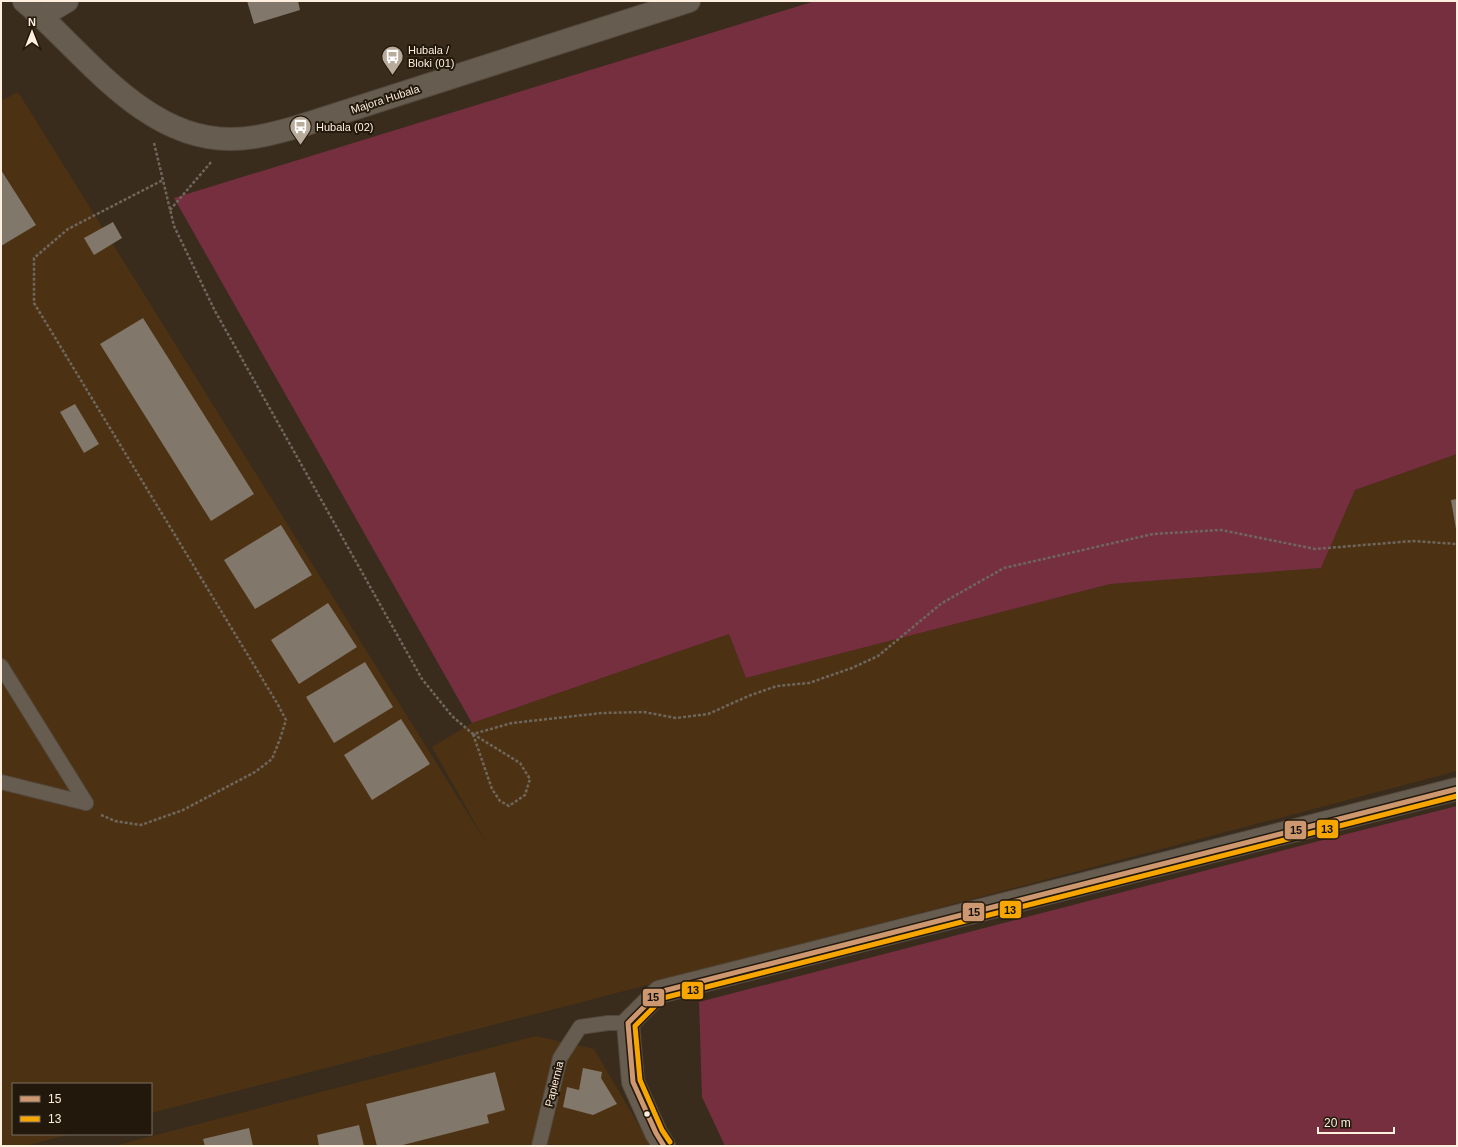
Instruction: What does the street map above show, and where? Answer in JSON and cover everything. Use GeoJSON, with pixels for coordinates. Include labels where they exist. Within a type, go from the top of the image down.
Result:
{"type":"FeatureCollection","features":[{"type":"Feature","properties":{"kind":"street","name":"Majora Hubala"},"geometry":{"type":"LineString","coordinates":[[24,1],[42,16],[121,94],[146,111],[172,126],[199,136],[231,139],[262,137],[297,127],[689,1]]}},
{"type":"Feature","properties":{"kind":"street"},"geometry":{"type":"LineString","coordinates":[[42,16],[67,1]]}},
{"type":"Feature","properties":{"kind":"street"},"geometry":{"type":"LineString","coordinates":[[664,1146],[656,1133],[633,1082],[628,1024],[659,992],[1457,789]]}},
{"type":"Feature","properties":{"kind":"lane"},"geometry":{"type":"LineString","coordinates":[[1,666],[86,803]]}},
{"type":"Feature","properties":{"kind":"lane"},"geometry":{"type":"LineString","coordinates":[[1,782],[86,803]]}},
{"type":"Feature","properties":{"kind":"lane","name":"Papiernia"},"geometry":{"type":"LineString","coordinates":[[539,1146],[560,1058],[580,1027],[608,1024],[628,1024]]}},
{"type":"Feature","properties":{"kind":"path"},"geometry":{"type":"LineString","coordinates":[[146,111],[174,226],[215,311],[422,679],[452,716],[473,734],[520,763],[530,779],[525,795],[509,806],[500,801],[492,789],[473,734]]}},
{"type":"Feature","properties":{"kind":"path"},"geometry":{"type":"LineString","coordinates":[[170,210],[231,139]]}},
{"type":"Feature","properties":{"kind":"path"},"geometry":{"type":"LineString","coordinates":[[86,803],[96,812],[114,821],[141,825],[183,810],[255,772],[272,759],[286,720],[34,303],[34,258],[68,229],[163,180]]}},
{"type":"Feature","properties":{"kind":"path"},"geometry":{"type":"LineString","coordinates":[[473,734],[512,723],[602,713],[644,712],[676,718],[708,714],[751,695],[777,686],[809,683],[852,668],[878,656],[942,603],[1004,568],[1153,534],[1221,530],[1315,549],[1413,541],[1457,544]]}},
{"type":"Feature","properties":{"kind":"shaded area"},"geometry":{"type":"Polygon","coordinates":[[[815,1],[1457,1],[1457,454],[1355,490],[1321,568],[1110,584],[746,678],[729,634],[472,723],[174,198],[815,1]]]}},
{"type":"Feature","properties":{"kind":"shaded area"},"geometry":{"type":"Polygon","coordinates":[[[18,92],[488,846],[432,747],[472,723],[729,634],[746,678],[1110,584],[1321,568],[1355,490],[1457,454],[1457,771],[586,1001],[152,1113],[152,1083],[12,1083],[12,1135],[67,1135],[25,1146],[1,1146],[1,101],[18,92]]]}},
{"type":"Feature","properties":{"kind":"shaded area"},"geometry":{"type":"Polygon","coordinates":[[[1457,806],[1457,1146],[725,1146],[702,1097],[699,1002],[1457,806]]]}},
{"type":"Feature","properties":{"kind":"shaded area"},"geometry":{"type":"Polygon","coordinates":[[[536,1036],[594,1049],[651,1146],[114,1146],[536,1036]]]}},
{"type":"Feature","properties":{"kind":"building"},"geometry":{"type":"Polygon","coordinates":[[[247,1],[298,1],[300,10],[254,24],[247,1]]]}},
{"type":"Feature","properties":{"kind":"building"},"geometry":{"type":"Polygon","coordinates":[[[1,170],[36,225],[1,246],[1,170]]]}},
{"type":"Feature","properties":{"kind":"building"},"geometry":{"type":"Polygon","coordinates":[[[113,222],[122,238],[94,255],[84,238],[113,222]]]}},
{"type":"Feature","properties":{"kind":"building"},"geometry":{"type":"Polygon","coordinates":[[[143,318],[254,494],[211,521],[100,344],[143,318]]]}},
{"type":"Feature","properties":{"kind":"building"},"geometry":{"type":"Polygon","coordinates":[[[75,404],[99,444],[84,453],[60,412],[75,404]]]}},
{"type":"Feature","properties":{"kind":"building"},"geometry":{"type":"Polygon","coordinates":[[[1457,499],[1457,529],[1456,529],[1451,500],[1457,499]]]}},
{"type":"Feature","properties":{"kind":"building"},"geometry":{"type":"Polygon","coordinates":[[[281,525],[312,575],[255,609],[224,560],[281,525]]]}},
{"type":"Feature","properties":{"kind":"building"},"geometry":{"type":"Polygon","coordinates":[[[328,603],[357,647],[299,684],[271,640],[328,603]]]}},
{"type":"Feature","properties":{"kind":"building"},"geometry":{"type":"Polygon","coordinates":[[[365,662],[393,707],[334,743],[306,697],[365,662]]]}},
{"type":"Feature","properties":{"kind":"building"},"geometry":{"type":"Polygon","coordinates":[[[401,719],[430,764],[372,800],[344,755],[401,719]]]}},
{"type":"Feature","properties":{"kind":"building"},"geometry":{"type":"Polygon","coordinates":[[[583,1068],[602,1072],[601,1078],[617,1104],[593,1115],[563,1107],[567,1087],[579,1090],[583,1068]]]}},
{"type":"Feature","properties":{"kind":"building"},"geometry":{"type":"Polygon","coordinates":[[[495,1072],[505,1110],[487,1115],[489,1123],[399,1146],[377,1146],[366,1104],[495,1072]]]}},
{"type":"Feature","properties":{"kind":"building"},"geometry":{"type":"Polygon","coordinates":[[[359,1125],[364,1146],[319,1146],[317,1135],[359,1125]]]}},
{"type":"Feature","properties":{"kind":"building"},"geometry":{"type":"Polygon","coordinates":[[[249,1128],[253,1146],[205,1146],[203,1139],[249,1128]]]}},
{"type":"Feature","properties":{"kind":"transit line","name":"15"},"geometry":{"type":"LineString","coordinates":[[664,1146],[656,1133],[633,1082],[628,1023],[659,992],[1457,789]]}},
{"type":"Feature","properties":{"kind":"transit line","name":"13"},"geometry":{"type":"LineString","coordinates":[[670,1142],[662,1130],[640,1080],[635,1026],[663,998],[1457,796]]}},
{"type":"Feature","properties":{"kind":"place","name":"Hubala / Bloki (01)"},"geometry":{"type":"Point","coordinates":[392,76]}},
{"type":"Feature","properties":{"kind":"place","name":"Hubala (02)"},"geometry":{"type":"Point","coordinates":[301,146]}}]}
